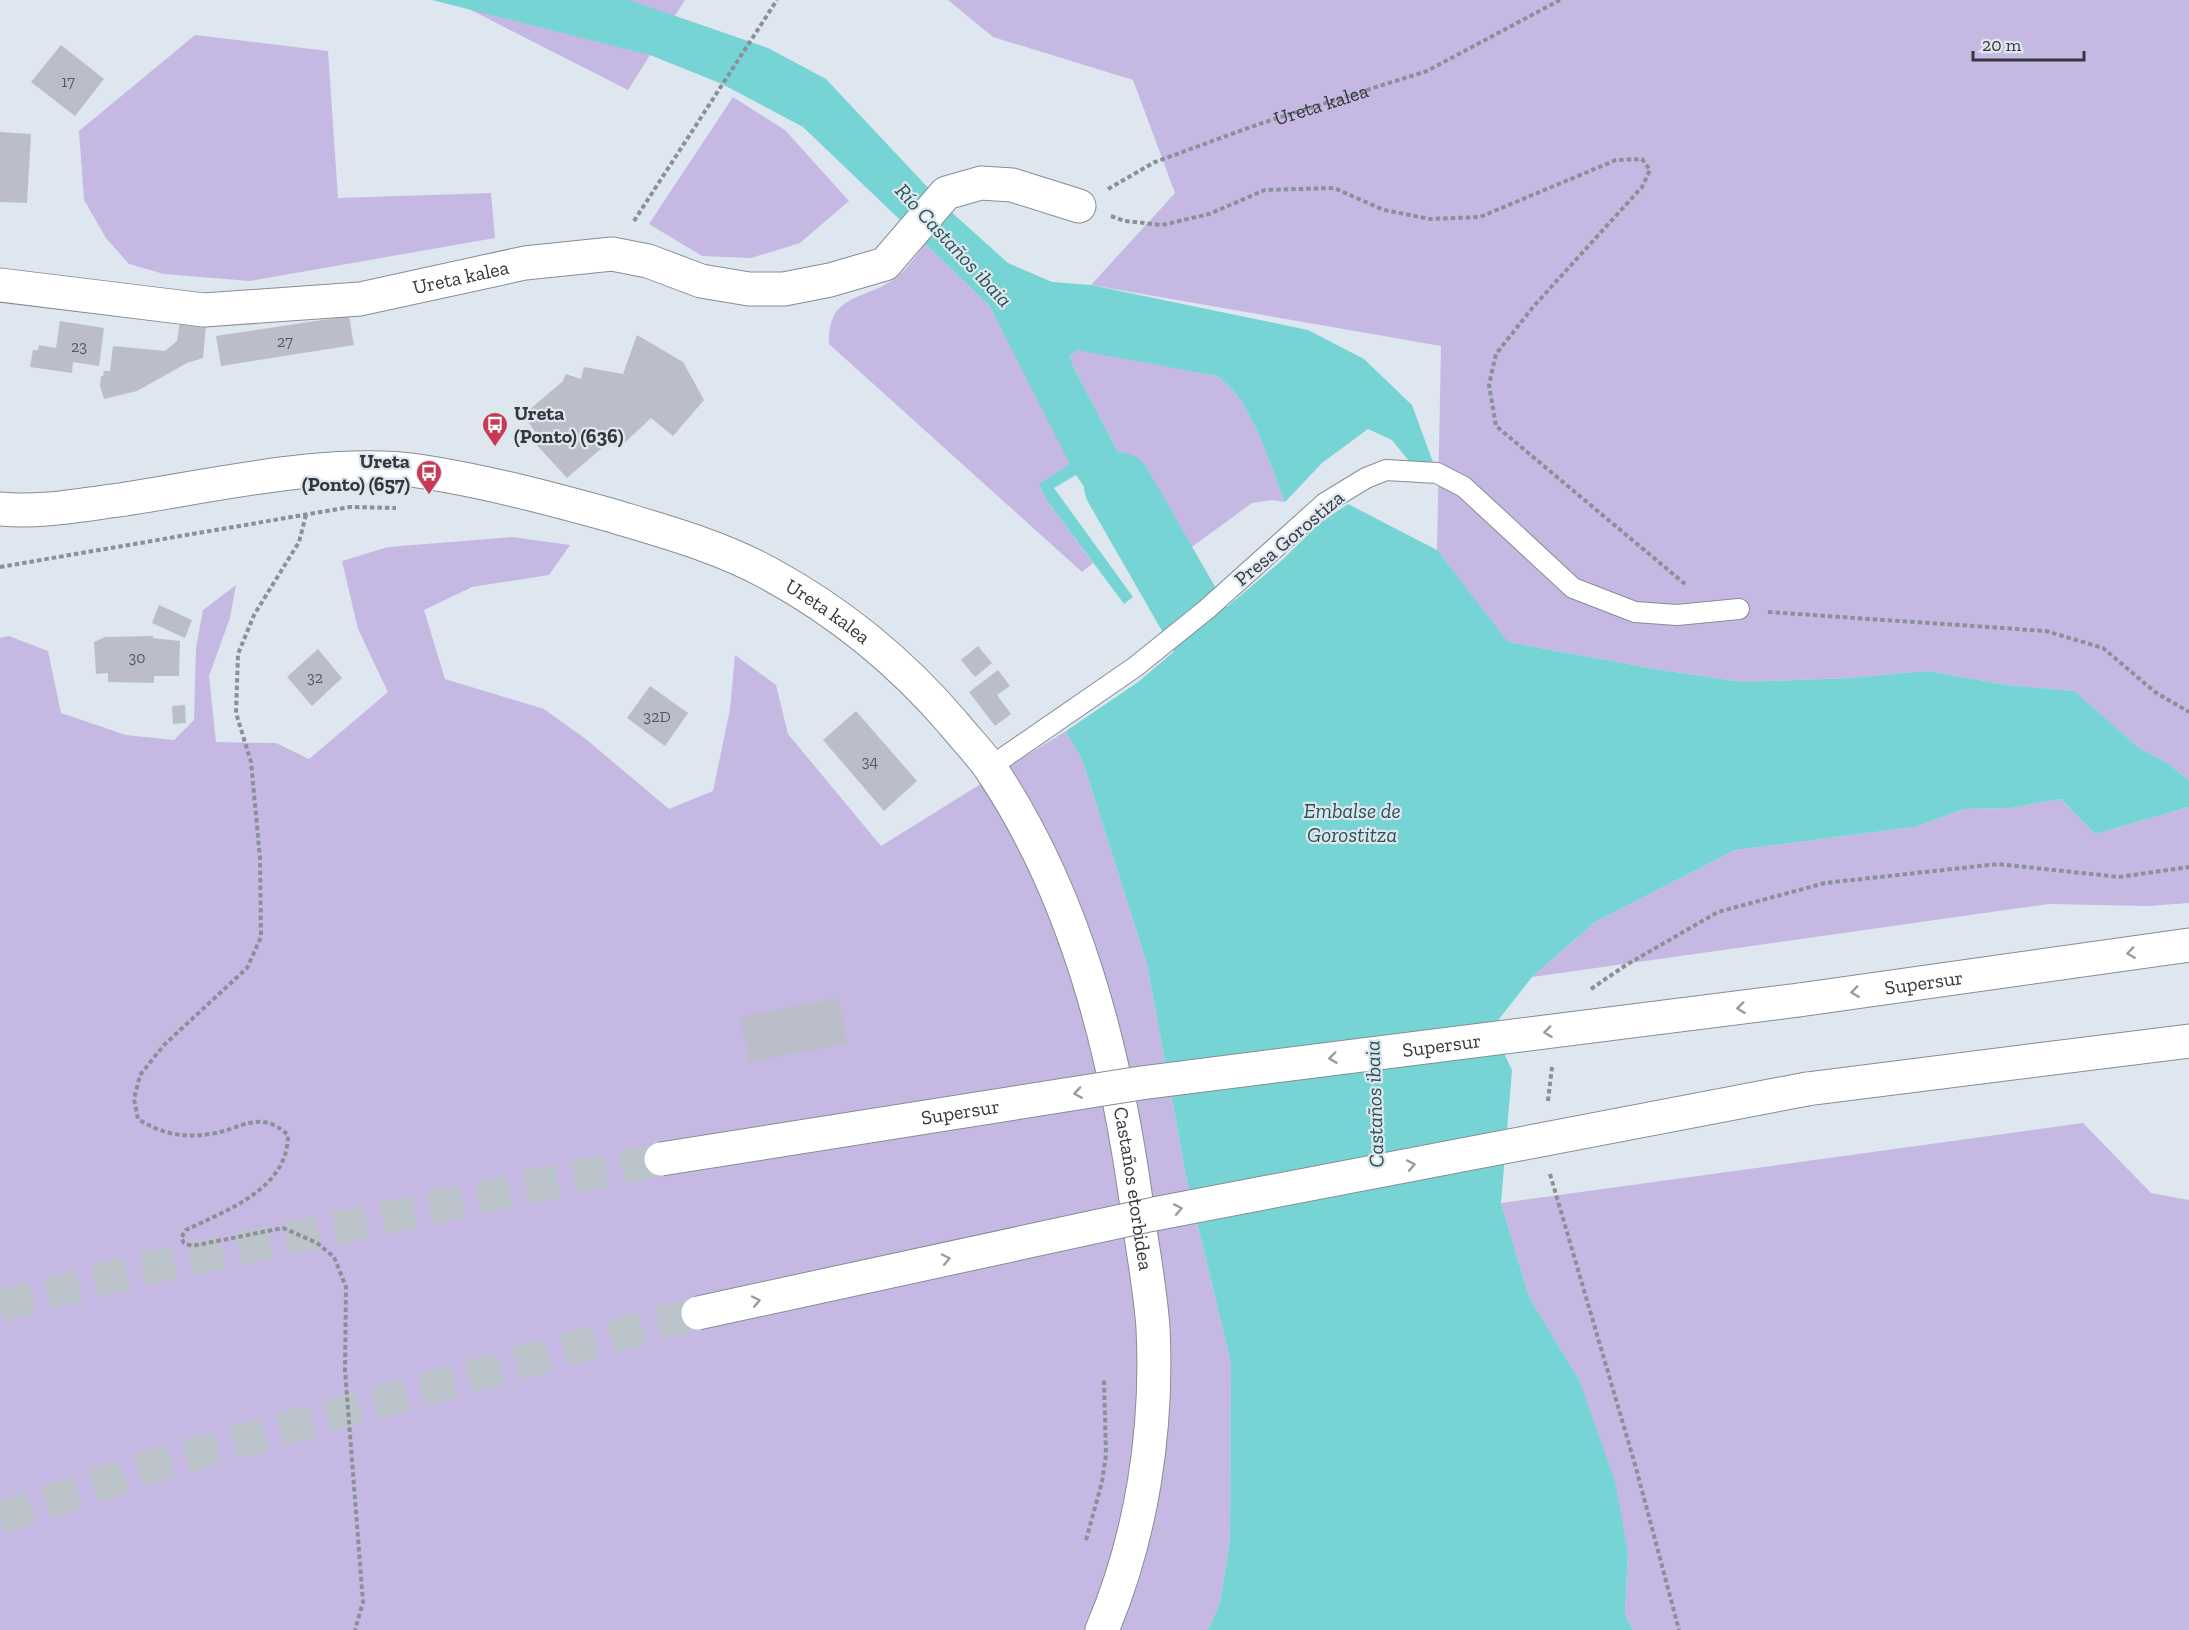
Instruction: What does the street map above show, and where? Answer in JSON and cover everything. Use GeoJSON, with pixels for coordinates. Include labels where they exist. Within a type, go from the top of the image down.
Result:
{"type":"FeatureCollection","features":[{"type":"Feature","properties":{"kind":"main road","name":"Ureta kalea"},"geometry":{"type":"LineString","coordinates":[[0,285],[204,310],[360,299],[525,263],[612,254],[648,261],[702,280],[749,289],[784,289],[830,280],[885,264],[946,193],[981,183],[1012,185],[1079,206]]}},
{"type":"Feature","properties":{"kind":"main road","name":"Ureta kalea"},"geometry":{"type":"LineString","coordinates":[[0,509],[86,504],[317,470],[356,468],[419,470],[518,489],[679,535],[766,572],[834,612],[878,646],[919,684],[990,767]]}},
{"type":"Feature","properties":{"kind":"main road","name":"Castaños etorbidea"},"geometry":{"type":"LineString","coordinates":[[990,767],[1039,852],[1076,940],[1104,1032],[1126,1128],[1151,1315],[1152,1403],[1148,1459],[1130,1554],[1118,1593],[1102,1630]]}},
{"type":"Feature","properties":{"kind":"main road","name":"Supersur"},"geometry":{"type":"LineString","coordinates":[[661,1159],[1141,1083],[1799,1000],[2189,945]]}},
{"type":"Feature","properties":{"kind":"main road"},"geometry":{"type":"LineString","coordinates":[[699,1313],[1154,1214],[1807,1089],[2189,1041]]}},
{"type":"Feature","properties":{"kind":"lane","name":"Presa Gorostiza"},"geometry":{"type":"LineString","coordinates":[[990,767],[1135,667],[1207,609],[1325,502],[1366,478],[1386,470],[1437,473],[1464,487],[1573,588],[1635,612],[1677,615],[1739,609]]}},
{"type":"Feature","properties":{"kind":"path"},"geometry":{"type":"LineString","coordinates":[[612,254],[777,0]]}},
{"type":"Feature","properties":{"kind":"path","name":"Ureta kalea"},"geometry":{"type":"LineString","coordinates":[[1079,206],[1155,162],[1259,124],[1427,71],[1560,0]]}},
{"type":"Feature","properties":{"kind":"path"},"geometry":{"type":"LineString","coordinates":[[1079,206],[1125,221],[1162,225],[1209,214],[1265,190],[1334,188],[1396,213],[1430,219],[1480,217],[1616,160],[1642,159],[1650,170],[1642,187],[1520,323],[1496,354],[1489,385],[1496,426],[1687,586]]}},
{"type":"Feature","properties":{"kind":"path"},"geometry":{"type":"LineString","coordinates":[[0,567],[350,507],[407,508]]}},
{"type":"Feature","properties":{"kind":"path"},"geometry":{"type":"LineString","coordinates":[[306,515],[299,542],[254,615],[238,654],[236,713],[251,762],[260,858],[261,938],[246,968],[164,1045],[140,1076],[134,1099],[138,1119],[159,1132],[188,1136],[212,1134],[256,1121],[276,1124],[288,1135],[288,1148],[279,1170],[246,1200],[186,1230],[182,1238],[184,1243],[192,1246],[283,1228],[317,1243],[334,1257],[346,1287],[345,1370],[363,1602],[355,1630]]}},
{"type":"Feature","properties":{"kind":"path"},"geometry":{"type":"LineString","coordinates":[[1739,609],[2046,631],[2103,648],[2155,692],[2189,712]]}},
{"type":"Feature","properties":{"kind":"path"},"geometry":{"type":"LineString","coordinates":[[1086,1540],[1102,1482],[1106,1455],[1104,1380]]}},
{"type":"Feature","properties":{"kind":"shaded area"},"geometry":{"type":"Polygon","coordinates":[[[437,0],[685,0],[628,90],[467,8],[437,0]]]}},
{"type":"Feature","properties":{"kind":"shaded area"},"geometry":{"type":"Polygon","coordinates":[[[948,0],[2189,0],[2189,781],[2169,764],[2139,748],[2073,691],[2007,685],[1928,671],[1848,678],[1742,682],[1507,642],[1437,550],[1441,346],[1091,285],[1175,193],[1133,80],[993,37],[948,0]]]}},
{"type":"Feature","properties":{"kind":"shaded area"},"geometry":{"type":"Polygon","coordinates":[[[195,35],[328,51],[338,198],[491,193],[495,238],[250,281],[164,274],[129,264],[106,238],[84,200],[79,131],[195,35]]]}},
{"type":"Feature","properties":{"kind":"shaded area"},"geometry":{"type":"Polygon","coordinates":[[[733,97],[785,130],[849,201],[800,243],[751,258],[702,256],[649,224],[733,97]]]}},
{"type":"Feature","properties":{"kind":"shaded area"},"geometry":{"type":"Polygon","coordinates":[[[925,244],[989,305],[1071,464],[1040,485],[1048,502],[1093,563],[1082,572],[829,344],[830,327],[835,314],[842,306],[898,276],[925,244]]]}},
{"type":"Feature","properties":{"kind":"shaded area"},"geometry":{"type":"Polygon","coordinates":[[[1077,349],[1217,376],[1229,386],[1250,416],[1285,502],[1272,500],[1252,503],[1174,560],[1074,368],[1070,356],[1077,349]]]}},
{"type":"Feature","properties":{"kind":"shaded area"},"geometry":{"type":"Polygon","coordinates":[[[512,537],[570,545],[549,575],[472,587],[424,610],[445,679],[544,709],[587,740],[669,809],[713,791],[730,709],[735,655],[776,685],[788,734],[881,846],[1066,731],[1083,762],[1147,964],[1187,1181],[1231,1363],[1230,1540],[1220,1603],[1208,1630],[0,1630],[0,638],[9,636],[48,651],[61,713],[126,735],[174,740],[194,720],[196,648],[203,610],[236,585],[230,618],[209,676],[216,742],[276,743],[309,759],[388,692],[358,629],[342,561],[388,547],[512,537]]]}},
{"type":"Feature","properties":{"kind":"shaded area"},"geometry":{"type":"Polygon","coordinates":[[[2061,799],[2095,834],[2189,807],[2189,903],[2148,906],[2049,904],[1532,977],[1595,922],[1735,850],[1915,827],[1964,809],[2010,808],[2061,799]]]}},
{"type":"Feature","properties":{"kind":"shaded area"},"geometry":{"type":"Polygon","coordinates":[[[2083,1123],[2151,1193],[2189,1200],[2189,1630],[1633,1630],[1625,1614],[1628,1552],[1579,1380],[1529,1297],[1501,1203],[2083,1123]]]}},
{"type":"Feature","properties":{"kind":"water"},"geometry":{"type":"Polygon","coordinates":[[[432,0],[629,0],[768,48],[826,79],[948,209],[1008,263],[1052,282],[1091,285],[1308,330],[1364,359],[1412,405],[1437,473],[1407,469],[1408,460],[1392,440],[1368,429],[1322,463],[1285,502],[1250,416],[1229,386],[1217,376],[1077,350],[1070,356],[1074,368],[1174,560],[1149,580],[1076,475],[1054,488],[1133,597],[1124,604],[1048,502],[1039,484],[1070,464],[989,305],[803,127],[722,84],[650,55],[432,0]]]}},
{"type":"Feature","properties":{"kind":"water","name":"Embalse de Gorostitza"},"geometry":{"type":"Polygon","coordinates":[[[1348,504],[1437,550],[1508,642],[1661,670],[1742,682],[1848,678],[1928,671],[2007,685],[2074,691],[2139,748],[2169,764],[2189,781],[2189,807],[2095,834],[2061,799],[2010,808],[1964,809],[1915,827],[1735,850],[1595,922],[1532,977],[1492,1028],[1512,1070],[1501,1203],[1529,1297],[1579,1380],[1615,1481],[1628,1552],[1625,1614],[1633,1630],[1208,1630],[1220,1603],[1230,1540],[1231,1363],[1187,1181],[1147,964],[1083,762],[1066,731],[1138,682],[1184,643],[1203,634],[1221,612],[1280,562],[1321,522],[1348,504]]]}},
{"type":"Feature","properties":{"kind":"building"},"geometry":{"type":"Polygon","coordinates":[[[61,45],[104,79],[75,116],[31,82],[61,45]]]}},
{"type":"Feature","properties":{"kind":"building"},"geometry":{"type":"Polygon","coordinates":[[[0,132],[31,134],[27,203],[0,202],[0,132]]]}},
{"type":"Feature","properties":{"kind":"building"},"geometry":{"type":"Polygon","coordinates":[[[349,316],[354,345],[221,366],[216,336],[349,316]]]}},
{"type":"Feature","properties":{"kind":"building"},"geometry":{"type":"Polygon","coordinates":[[[60,321],[104,328],[99,366],[73,362],[72,373],[30,367],[33,350],[38,350],[39,345],[56,348],[60,321]]]}},
{"type":"Feature","properties":{"kind":"building"},"geometry":{"type":"Polygon","coordinates":[[[180,321],[206,324],[203,358],[187,363],[137,391],[104,399],[100,386],[101,376],[104,371],[110,371],[113,346],[165,351],[177,341],[180,321]]]}},
{"type":"Feature","properties":{"kind":"building"},"geometry":{"type":"Polygon","coordinates":[[[637,335],[683,362],[704,400],[673,436],[651,418],[619,448],[610,441],[567,478],[532,440],[536,433],[523,415],[562,382],[566,374],[581,379],[584,367],[623,374],[637,335]]]}},
{"type":"Feature","properties":{"kind":"building"},"geometry":{"type":"Polygon","coordinates":[[[159,605],[192,620],[185,638],[152,623],[159,605]]]}},
{"type":"Feature","properties":{"kind":"building"},"geometry":{"type":"Polygon","coordinates":[[[153,636],[153,638],[180,641],[179,676],[154,676],[154,683],[108,682],[108,673],[96,674],[94,642],[105,637],[153,636]]]}},
{"type":"Feature","properties":{"kind":"building"},"geometry":{"type":"Polygon","coordinates":[[[978,646],[992,663],[975,677],[961,660],[978,646]]]}},
{"type":"Feature","properties":{"kind":"building"},"geometry":{"type":"Polygon","coordinates":[[[318,649],[342,678],[312,706],[287,677],[318,649]]]}},
{"type":"Feature","properties":{"kind":"building"},"geometry":{"type":"Polygon","coordinates":[[[998,670],[1010,686],[997,695],[1011,714],[995,726],[969,692],[998,670]]]}},
{"type":"Feature","properties":{"kind":"building"},"geometry":{"type":"Polygon","coordinates":[[[650,686],[688,713],[665,746],[627,718],[650,686]]]}},
{"type":"Feature","properties":{"kind":"building"},"geometry":{"type":"Polygon","coordinates":[[[185,705],[186,723],[173,724],[172,706],[185,705]]]}},
{"type":"Feature","properties":{"kind":"building"},"geometry":{"type":"Polygon","coordinates":[[[856,711],[917,781],[884,811],[823,740],[856,711]]]}},
{"type":"Feature","properties":{"kind":"building"},"geometry":{"type":"Polygon","coordinates":[[[838,998],[847,1043],[749,1062],[740,1017],[838,998]]]}},
{"type":"Feature","properties":{"kind":"waterway","name":"Río Castaños ibaia"},"geometry":{"type":"LineString","coordinates":[[1118,486],[1203,634],[1262,706]]}},
{"type":"Feature","properties":{"kind":"tunnel"},"geometry":{"type":"LineString","coordinates":[[0,1306],[130,1272],[661,1159]]}},
{"type":"Feature","properties":{"kind":"tunnel"},"geometry":{"type":"LineString","coordinates":[[0,1518],[168,1461],[698,1313]]}},
{"type":"Feature","properties":{"kind":"place","name":"Ureta (Ponto) (636)"},"geometry":{"type":"Point","coordinates":[495,448]}},
{"type":"Feature","properties":{"kind":"place","name":"Ureta (Ponto) (657)"},"geometry":{"type":"Point","coordinates":[429,496]}},
{"type":"Feature","properties":{"kind":"water label","name":"Castaños ibaia"},"geometry":{"type":"Point","coordinates":[1374,1104]}}]}
